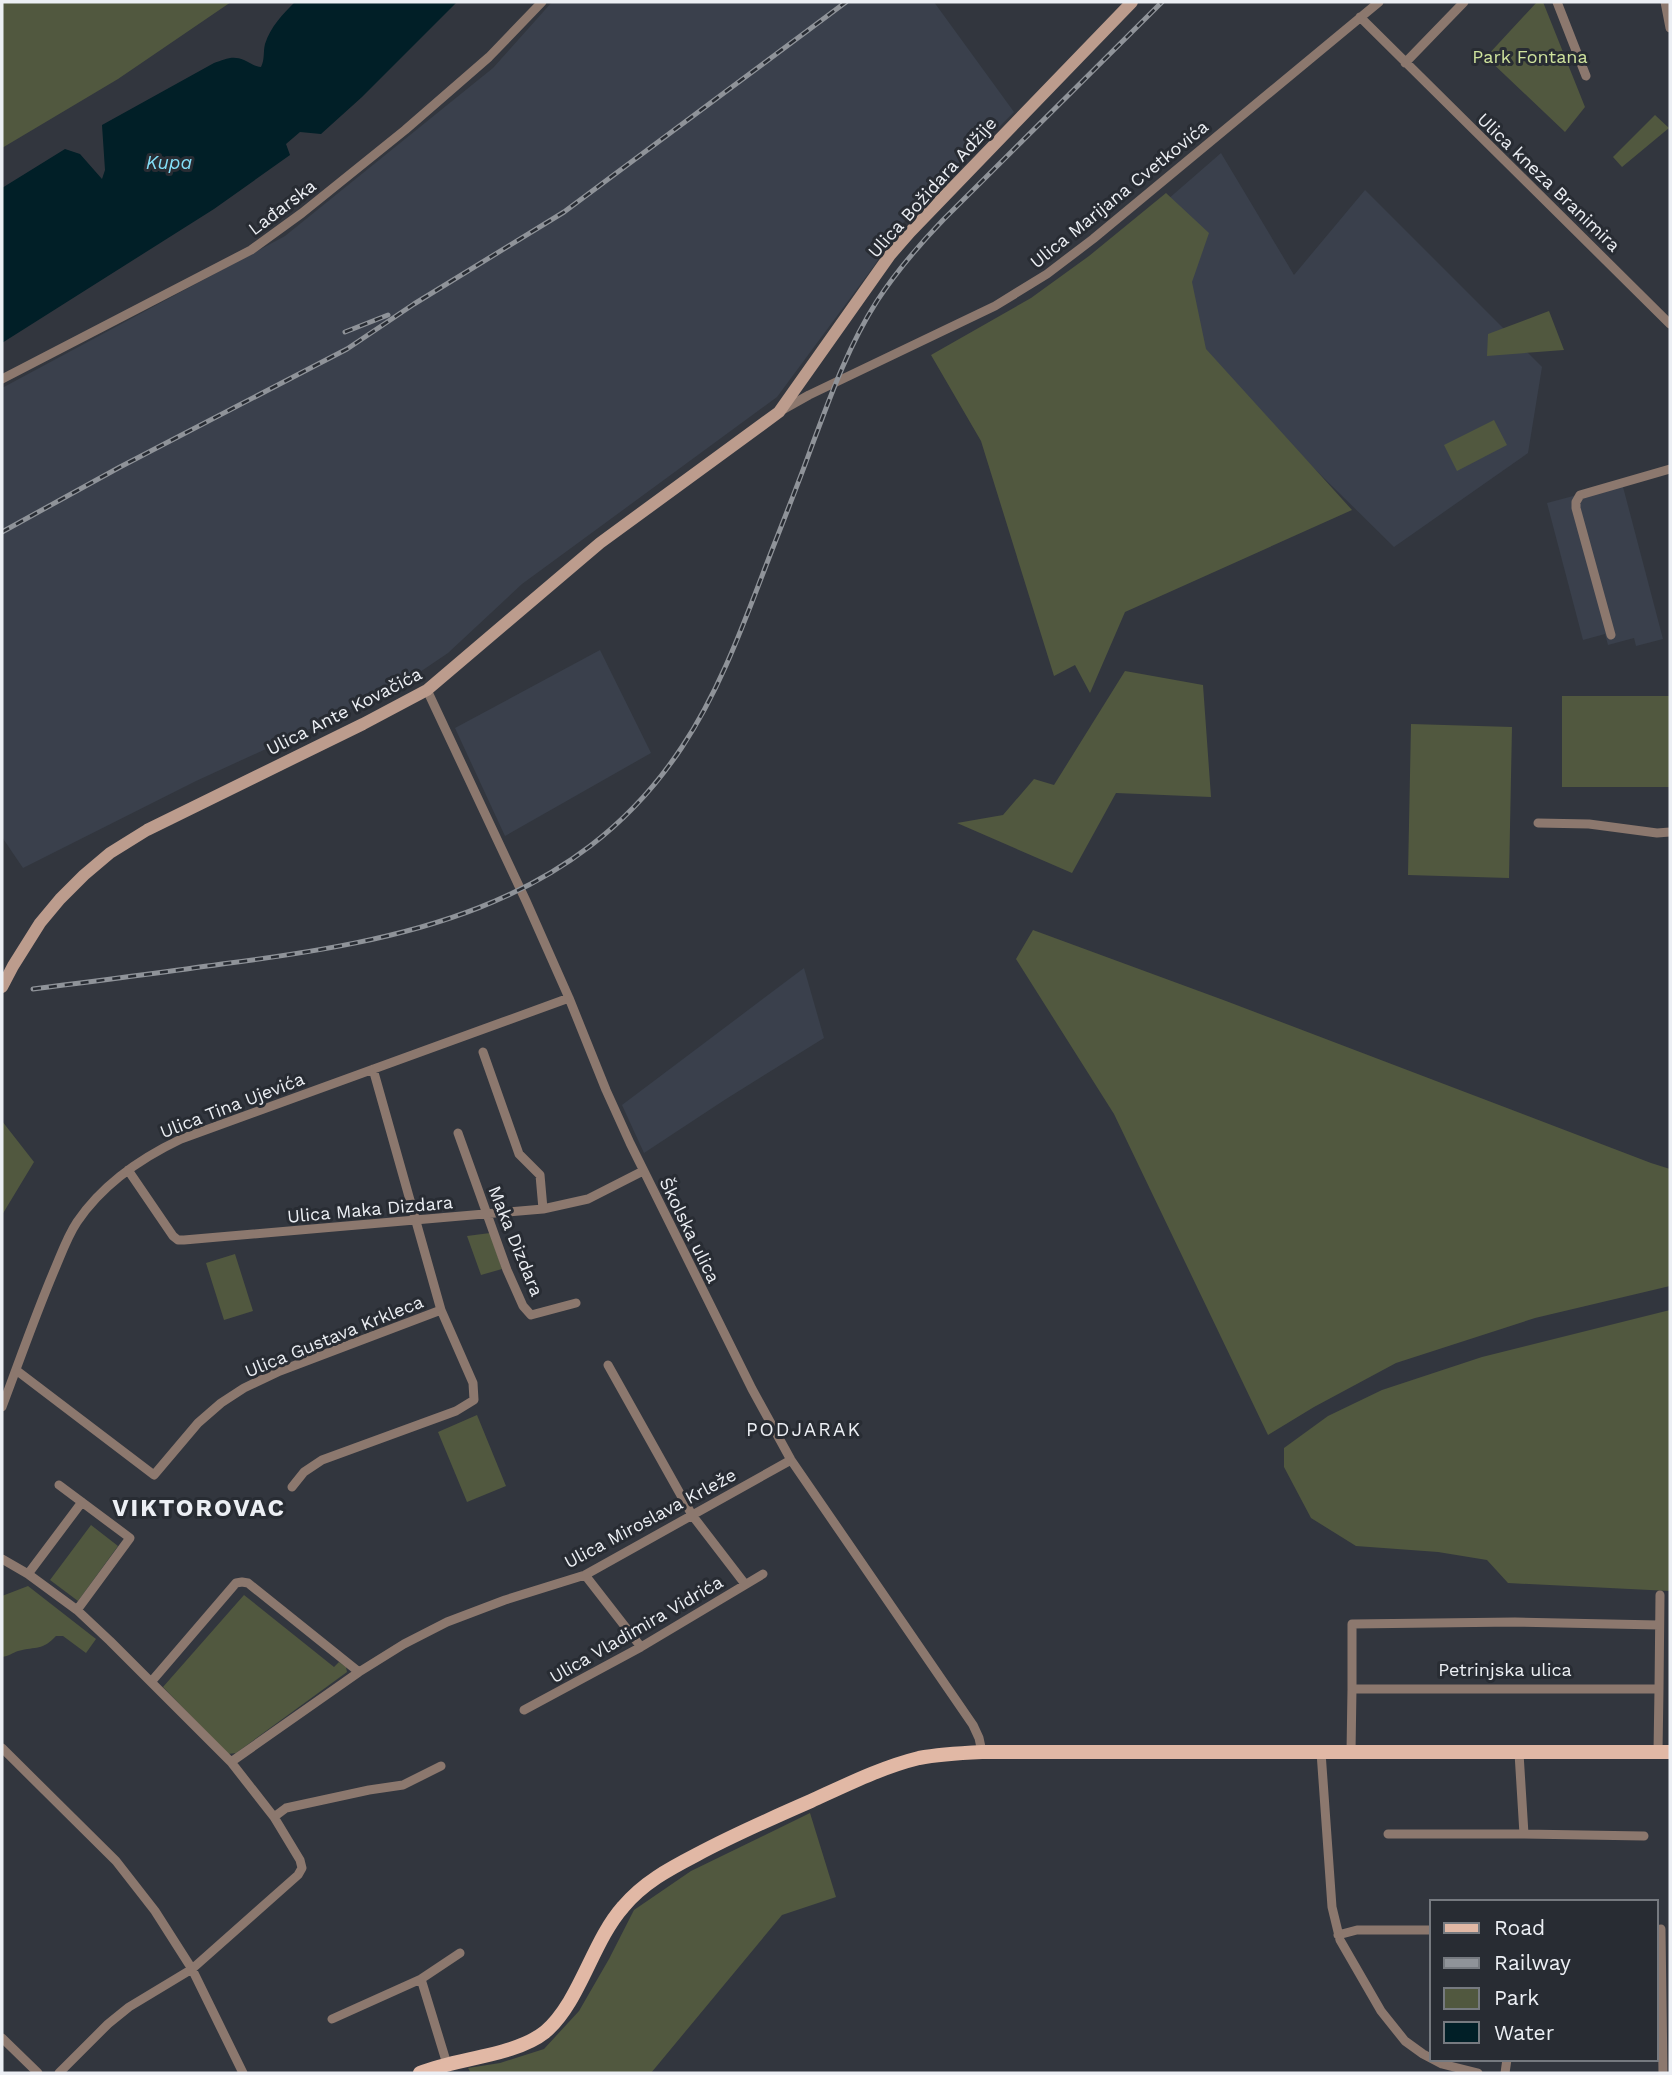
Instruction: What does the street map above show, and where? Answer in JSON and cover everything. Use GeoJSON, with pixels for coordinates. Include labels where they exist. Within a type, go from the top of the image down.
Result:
{"type":"FeatureCollection","features":[{"type":"Feature","properties":{"kind":"main road","name":"Ulica Božidara Adžije"},"geometry":{"type":"LineString","coordinates":[[779,412],[904,239],[1132,2]]}},
{"type":"Feature","properties":{"kind":"main road","name":"Ulica Ante Kovačića"},"geometry":{"type":"LineString","coordinates":[[2,987],[40,923],[76,883],[110,853],[147,830],[427,690],[589,551],[779,412]]}},
{"type":"Feature","properties":{"kind":"main road"},"geometry":{"type":"LineString","coordinates":[[420,2073],[521,2045],[544,2032],[561,2014],[616,1914],[638,1891],[660,1875],[736,1835],[868,1776],[921,1758],[982,1752],[1664,1752]]}},
{"type":"Feature","properties":{"kind":"street","name":"Lađarska"},"geometry":{"type":"LineString","coordinates":[[2,379],[251,250],[302,213],[405,130],[489,57],[542,2]]}},
{"type":"Feature","properties":{"kind":"street","name":"Ulica Marijana Cvetkovića"},"geometry":{"type":"LineString","coordinates":[[779,412],[809,395],[967,321],[1047,274],[1379,2]]}},
{"type":"Feature","properties":{"kind":"street"},"geometry":{"type":"LineString","coordinates":[[1405,63],[1464,2]]}},
{"type":"Feature","properties":{"kind":"street"},"geometry":{"type":"LineString","coordinates":[[1557,2],[1586,76]]}},
{"type":"Feature","properties":{"kind":"street"},"geometry":{"type":"LineString","coordinates":[[1665,2],[1670,28]]}},
{"type":"Feature","properties":{"kind":"street","name":"Ulica kneza Branimira"},"geometry":{"type":"LineString","coordinates":[[1360,17],[1670,324]]}},
{"type":"Feature","properties":{"kind":"street"},"geometry":{"type":"LineString","coordinates":[[1611,635],[1576,508],[1577,499],[1580,495],[1670,469]]}},
{"type":"Feature","properties":{"kind":"street","name":"Školska ulica"},"geometry":{"type":"LineString","coordinates":[[427,690],[569,998],[606,1090],[643,1171],[714,1315],[791,1460],[973,1725],[982,1752]]}},
{"type":"Feature","properties":{"kind":"street"},"geometry":{"type":"LineString","coordinates":[[1538,823],[1589,824],[1670,832]]}},
{"type":"Feature","properties":{"kind":"street","name":"Ulica Tina Ujevića"},"geometry":{"type":"LineString","coordinates":[[2,1407],[41,1302],[77,1223],[118,1177],[153,1152],[181,1139],[569,998]]}},
{"type":"Feature","properties":{"kind":"street"},"geometry":{"type":"LineString","coordinates":[[484,1052],[519,1154],[540,1175],[543,1209]]}},
{"type":"Feature","properties":{"kind":"street"},"geometry":{"type":"LineString","coordinates":[[292,1487],[304,1472],[322,1460],[456,1410],[474,1400],[473,1383],[441,1310],[373,1069]]}},
{"type":"Feature","properties":{"kind":"street","name":"Maka Dizdara"},"geometry":{"type":"LineString","coordinates":[[458,1133],[507,1270],[523,1306],[531,1315],[576,1303]]}},
{"type":"Feature","properties":{"kind":"street","name":"Ulica Maka Dizdara"},"geometry":{"type":"LineString","coordinates":[[128,1170],[178,1240],[543,1209],[588,1199],[643,1171]]}},
{"type":"Feature","properties":{"kind":"street","name":"Ulica Gustava Krkleca"},"geometry":{"type":"LineString","coordinates":[[16,1370],[154,1475],[198,1423],[244,1388],[280,1371],[441,1310]]}},
{"type":"Feature","properties":{"kind":"street"},"geometry":{"type":"LineString","coordinates":[[608,1364],[692,1515],[745,1584]]}},
{"type":"Feature","properties":{"kind":"street","name":"Ulica Miroslava Krleže"},"geometry":{"type":"LineString","coordinates":[[231,1762],[359,1672],[404,1644],[447,1622],[584,1575],[791,1460]]}},
{"type":"Feature","properties":{"kind":"street"},"geometry":{"type":"LineString","coordinates":[[59,1485],[130,1538],[77,1610]]}},
{"type":"Feature","properties":{"kind":"street"},"geometry":{"type":"LineString","coordinates":[[28,1574],[82,1502]]}},
{"type":"Feature","properties":{"kind":"street"},"geometry":{"type":"LineString","coordinates":[[2,1559],[28,1574],[77,1610],[231,1762],[274,1817],[302,1868],[298,1875],[192,1969],[129,2007],[59,2073]]}},
{"type":"Feature","properties":{"kind":"street","name":"Ulica Vladimira Vidrića"},"geometry":{"type":"LineString","coordinates":[[524,1710],[641,1647],[763,1574]]}},
{"type":"Feature","properties":{"kind":"street"},"geometry":{"type":"LineString","coordinates":[[584,1575],[641,1647]]}},
{"type":"Feature","properties":{"kind":"street"},"geometry":{"type":"LineString","coordinates":[[151,1682],[236,1583],[242,1582],[248,1583],[359,1672]]}},
{"type":"Feature","properties":{"kind":"street"},"geometry":{"type":"LineString","coordinates":[[1660,1595],[1659,1689],[1664,1752]]}},
{"type":"Feature","properties":{"kind":"street"},"geometry":{"type":"LineString","coordinates":[[1351,1752],[1352,1624],[1515,1622],[1660,1625]]}},
{"type":"Feature","properties":{"kind":"street","name":"Petrinjska ulica"},"geometry":{"type":"LineString","coordinates":[[1352,1689],[1659,1689]]}},
{"type":"Feature","properties":{"kind":"street"},"geometry":{"type":"LineString","coordinates":[[2,1748],[116,1861],[155,1911],[192,1969],[243,2073]]}},
{"type":"Feature","properties":{"kind":"street"},"geometry":{"type":"LineString","coordinates":[[1321,1752],[1332,1907],[1338,1935],[1371,1994],[1398,2034],[1413,2048],[1430,2058]]}},
{"type":"Feature","properties":{"kind":"street"},"geometry":{"type":"LineString","coordinates":[[1520,1753],[1524,1834]]}},
{"type":"Feature","properties":{"kind":"street"},"geometry":{"type":"LineString","coordinates":[[274,1817],[286,1808],[369,1790],[403,1786],[441,1766]]}},
{"type":"Feature","properties":{"kind":"street"},"geometry":{"type":"LineString","coordinates":[[1388,1835],[1644,1836]]}},
{"type":"Feature","properties":{"kind":"street"},"geometry":{"type":"LineString","coordinates":[[1662,1929],[1663,2073]]}},
{"type":"Feature","properties":{"kind":"street"},"geometry":{"type":"LineString","coordinates":[[1338,1935],[1357,1930],[1430,1930]]}},
{"type":"Feature","properties":{"kind":"street"},"geometry":{"type":"LineString","coordinates":[[331,2019],[421,1979],[460,1953]]}},
{"type":"Feature","properties":{"kind":"street"},"geometry":{"type":"LineString","coordinates":[[421,1979],[447,2064]]}},
{"type":"Feature","properties":{"kind":"street"},"geometry":{"type":"LineString","coordinates":[[2,2038],[38,2073]]}},
{"type":"Feature","properties":{"kind":"street"},"geometry":{"type":"LineString","coordinates":[[1437,2061],[1478,2073]]}},
{"type":"Feature","properties":{"kind":"shaded area"},"geometry":{"type":"Polygon","coordinates":[[[552,2],[934,2],[1014,112],[897,229],[874,266],[777,397],[522,584],[448,653],[414,676],[340,715],[196,781],[23,868],[2,837],[2,388],[285,236],[493,68],[552,2]]]}},
{"type":"Feature","properties":{"kind":"shaded area"},"geometry":{"type":"Polygon","coordinates":[[[1221,153],[1294,275],[1365,190],[1542,367],[1528,453],[1394,547],[1200,356],[1167,200],[1221,153]]]}},
{"type":"Feature","properties":{"kind":"shaded area"},"geometry":{"type":"Polygon","coordinates":[[[1622,483],[1663,639],[1636,646],[1634,638],[1608,645],[1605,634],[1583,640],[1547,503],[1622,483]]]}},
{"type":"Feature","properties":{"kind":"shaded area"},"geometry":{"type":"Polygon","coordinates":[[[600,650],[651,753],[505,836],[455,728],[600,650]]]}},
{"type":"Feature","properties":{"kind":"shaded area"},"geometry":{"type":"Polygon","coordinates":[[[804,968],[824,1038],[644,1153],[622,1105],[804,968]]]}},
{"type":"Feature","properties":{"kind":"green space"},"geometry":{"type":"Polygon","coordinates":[[[2,2],[231,2],[118,79],[2,148],[2,2]]]}},
{"type":"Feature","properties":{"kind":"green space","name":"Park Fontana"},"geometry":{"type":"Polygon","coordinates":[[[1537,2],[1543,2],[1585,107],[1565,132],[1486,57],[1537,2]]]}},
{"type":"Feature","properties":{"kind":"green space"},"geometry":{"type":"Polygon","coordinates":[[[1655,115],[1669,128],[1622,167],[1613,157],[1655,115]]]}},
{"type":"Feature","properties":{"kind":"green space"},"geometry":{"type":"Polygon","coordinates":[[[1166,193],[1209,233],[1192,282],[1206,349],[1352,510],[1125,612],[1090,693],[1075,665],[1054,676],[981,441],[931,355],[1031,298],[1089,256],[1166,193]]]}},
{"type":"Feature","properties":{"kind":"green space"},"geometry":{"type":"Polygon","coordinates":[[[1549,311],[1564,350],[1487,356],[1488,334],[1549,311]]]}},
{"type":"Feature","properties":{"kind":"green space"},"geometry":{"type":"Polygon","coordinates":[[[1494,420],[1507,445],[1457,471],[1444,445],[1494,420]]]}},
{"type":"Feature","properties":{"kind":"green space"},"geometry":{"type":"Polygon","coordinates":[[[1125,671],[1203,685],[1211,797],[1116,793],[1072,873],[957,823],[1003,815],[1034,779],[1054,785],[1125,671]]]}},
{"type":"Feature","properties":{"kind":"green space"},"geometry":{"type":"Polygon","coordinates":[[[1562,696],[1670,696],[1670,787],[1562,787],[1562,696]]]}},
{"type":"Feature","properties":{"kind":"green space"},"geometry":{"type":"Polygon","coordinates":[[[1411,724],[1512,727],[1509,878],[1408,875],[1411,724]]]}},
{"type":"Feature","properties":{"kind":"green space"},"geometry":{"type":"Polygon","coordinates":[[[1033,930],[1670,1169],[1670,1286],[1535,1318],[1396,1363],[1268,1435],[1114,1114],[1016,959],[1033,930]]]}},
{"type":"Feature","properties":{"kind":"green space"},"geometry":{"type":"Polygon","coordinates":[[[2,1121],[34,1162],[2,1215],[2,1121]]]}},
{"type":"Feature","properties":{"kind":"green space"},"geometry":{"type":"Polygon","coordinates":[[[490,1233],[502,1269],[481,1275],[467,1236],[490,1233]]]}},
{"type":"Feature","properties":{"kind":"green space"},"geometry":{"type":"Polygon","coordinates":[[[235,1254],[253,1311],[224,1320],[206,1263],[235,1254]]]}},
{"type":"Feature","properties":{"kind":"green space"},"geometry":{"type":"Polygon","coordinates":[[[1670,1310],[1670,1591],[1508,1583],[1487,1560],[1438,1552],[1356,1546],[1311,1518],[1284,1467],[1284,1448],[1328,1416],[1382,1390],[1482,1357],[1670,1310]]]}},
{"type":"Feature","properties":{"kind":"green space"},"geometry":{"type":"Polygon","coordinates":[[[477,1415],[506,1486],[467,1502],[438,1432],[477,1415]]]}},
{"type":"Feature","properties":{"kind":"green space"},"geometry":{"type":"Polygon","coordinates":[[[91,1525],[118,1546],[78,1601],[50,1580],[91,1525]]]}},
{"type":"Feature","properties":{"kind":"green space"},"geometry":{"type":"Polygon","coordinates":[[[28,1586],[96,1639],[86,1653],[63,1636],[56,1636],[43,1646],[2,1657],[2,1596],[28,1586]]]}},
{"type":"Feature","properties":{"kind":"green space"},"geometry":{"type":"Polygon","coordinates":[[[244,1595],[334,1667],[339,1662],[346,1667],[347,1672],[236,1753],[228,1754],[163,1687],[244,1595]]]}},
{"type":"Feature","properties":{"kind":"green space"},"geometry":{"type":"Polygon","coordinates":[[[810,1813],[836,1897],[782,1915],[651,2073],[471,2073],[468,2068],[500,2063],[544,2049],[579,2011],[634,1910],[691,1871],[810,1813]]]}},
{"type":"Feature","properties":{"kind":"water","name":"Kupa"},"geometry":{"type":"Polygon","coordinates":[[[295,2],[457,2],[321,134],[300,132],[286,144],[290,155],[214,209],[2,343],[2,188],[65,149],[80,154],[102,179],[105,170],[102,125],[214,63],[236,58],[261,67],[270,32],[295,2]]]}},
{"type":"Feature","properties":{"kind":"railway"},"geometry":{"type":"LineString","coordinates":[[2,532],[120,467],[347,349],[414,304],[564,212],[846,2]]}},
{"type":"Feature","properties":{"kind":"railway"},"geometry":{"type":"LineString","coordinates":[[33,989],[289,955],[418,928],[479,908],[537,881],[590,846],[639,802],[682,747],[709,700],[743,626],[839,374],[877,301],[908,259],[943,220],[1162,2]]}},
{"type":"Feature","properties":{"kind":"railway"},"geometry":{"type":"LineString","coordinates":[[345,332],[388,315]]}},
{"type":"Feature","properties":{"kind":"district","name":"PODJARAK"},"geometry":{"type":"Point","coordinates":[804,1429]}},
{"type":"Feature","properties":{"kind":"district","name":"VIKTOROVAC"},"geometry":{"type":"Point","coordinates":[199,1508]}}]}
